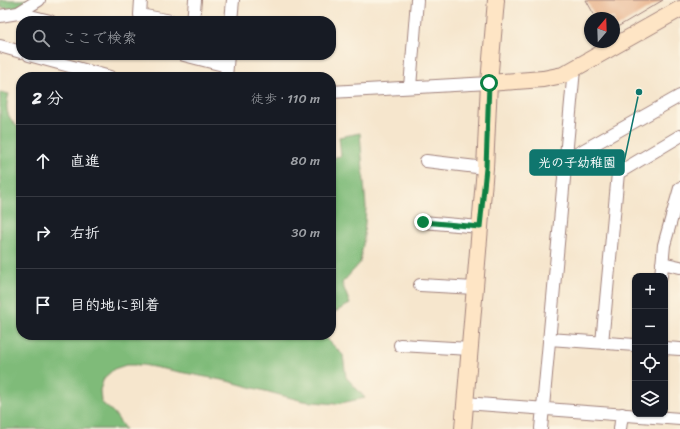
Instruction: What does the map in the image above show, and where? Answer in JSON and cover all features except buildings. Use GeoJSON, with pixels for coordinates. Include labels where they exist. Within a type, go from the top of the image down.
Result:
{"type":"FeatureCollection","features":[{"type":"Feature","properties":{"kind":"street"},"geometry":{"type":"LineString","coordinates":[[0,16],[18,13],[39,0]]}},
{"type":"Feature","properties":{"kind":"street"},"geometry":{"type":"LineString","coordinates":[[141,0],[140,15],[145,16]]}},
{"type":"Feature","properties":{"kind":"street"},"geometry":{"type":"LineString","coordinates":[[193,16],[195,0]]}},
{"type":"Feature","properties":{"kind":"street"},"geometry":{"type":"LineString","coordinates":[[231,16],[233,0]]}},
{"type":"Feature","properties":{"kind":"street"},"geometry":{"type":"LineString","coordinates":[[410,87],[417,0]]}},
{"type":"Feature","properties":{"kind":"street"},"geometry":{"type":"LineString","coordinates":[[463,429],[486,168],[489,83],[496,0]]}},
{"type":"Feature","properties":{"kind":"street"},"geometry":{"type":"LineString","coordinates":[[336,92],[489,83],[554,77],[574,69],[680,9]]}},
{"type":"Feature","properties":{"kind":"street"},"geometry":{"type":"LineString","coordinates":[[18,13],[30,16]]}},
{"type":"Feature","properties":{"kind":"street"},"geometry":{"type":"LineString","coordinates":[[0,46],[16,51]]}},
{"type":"Feature","properties":{"kind":"street"},"geometry":{"type":"LineString","coordinates":[[47,60],[92,72]]}},
{"type":"Feature","properties":{"kind":"street"},"geometry":{"type":"LineString","coordinates":[[204,60],[227,66]]}},
{"type":"Feature","properties":{"kind":"street"},"geometry":{"type":"LineString","coordinates":[[541,429],[574,69]]}},
{"type":"Feature","properties":{"kind":"street"},"geometry":{"type":"LineString","coordinates":[[566,160],[680,96]]}},
{"type":"Feature","properties":{"kind":"street"},"geometry":{"type":"LineString","coordinates":[[602,343],[618,172],[680,136]]}},
{"type":"Feature","properties":{"kind":"street"},"geometry":{"type":"LineString","coordinates":[[426,161],[486,168]]}},
{"type":"Feature","properties":{"kind":"street"},"geometry":{"type":"LineString","coordinates":[[661,273],[664,245],[679,192]]}},
{"type":"Feature","properties":{"kind":"street"},"geometry":{"type":"LineString","coordinates":[[423,222],[480,227]]}},
{"type":"Feature","properties":{"kind":"street"},"geometry":{"type":"LineString","coordinates":[[662,263],[680,267]]}},
{"type":"Feature","properties":{"kind":"street"},"geometry":{"type":"LineString","coordinates":[[420,285],[475,288]]}},
{"type":"Feature","properties":{"kind":"street"},"geometry":{"type":"LineString","coordinates":[[549,339],[632,346]]}},
{"type":"Feature","properties":{"kind":"street"},"geometry":{"type":"LineString","coordinates":[[400,344],[470,349]]}},
{"type":"Feature","properties":{"kind":"street"},"geometry":{"type":"LineString","coordinates":[[668,348],[680,349]]}},
{"type":"Feature","properties":{"kind":"street"},"geometry":{"type":"LineString","coordinates":[[465,403],[622,414],[679,422]]}},
{"type":"Feature","properties":{"kind":"street"},"geometry":{"type":"LineString","coordinates":[[620,429],[622,414]]}},
{"type":"Feature","properties":{"kind":"green space"},"geometry":{"type":"Polygon","coordinates":[[[0,0],[34,0],[11,10],[0,7],[0,0]]]}},
{"type":"Feature","properties":{"kind":"green space"},"geometry":{"type":"Polygon","coordinates":[[[0,92],[9,94],[7,110],[10,118],[16,125],[16,340],[328,340],[343,355],[346,377],[365,398],[336,404],[303,401],[227,381],[143,365],[126,365],[114,369],[104,378],[100,390],[101,402],[114,413],[125,429],[0,429],[0,92]]]}},
{"type":"Feature","properties":{"kind":"green space"},"geometry":{"type":"Polygon","coordinates":[[[360,133],[366,207],[364,238],[360,263],[342,283],[350,304],[336,311],[336,157],[341,156],[339,137],[360,133]]]}},
{"type":"Feature","properties":{"kind":"place","name":"光の子幼稚園"},"geometry":{"type":"Point","coordinates":[639,92]}},
{"type":"Feature","properties":{"kind":"route"},"geometry":{"type":"LineString","coordinates":[[423,222],[480,227],[486,168],[489,83]]}}]}
